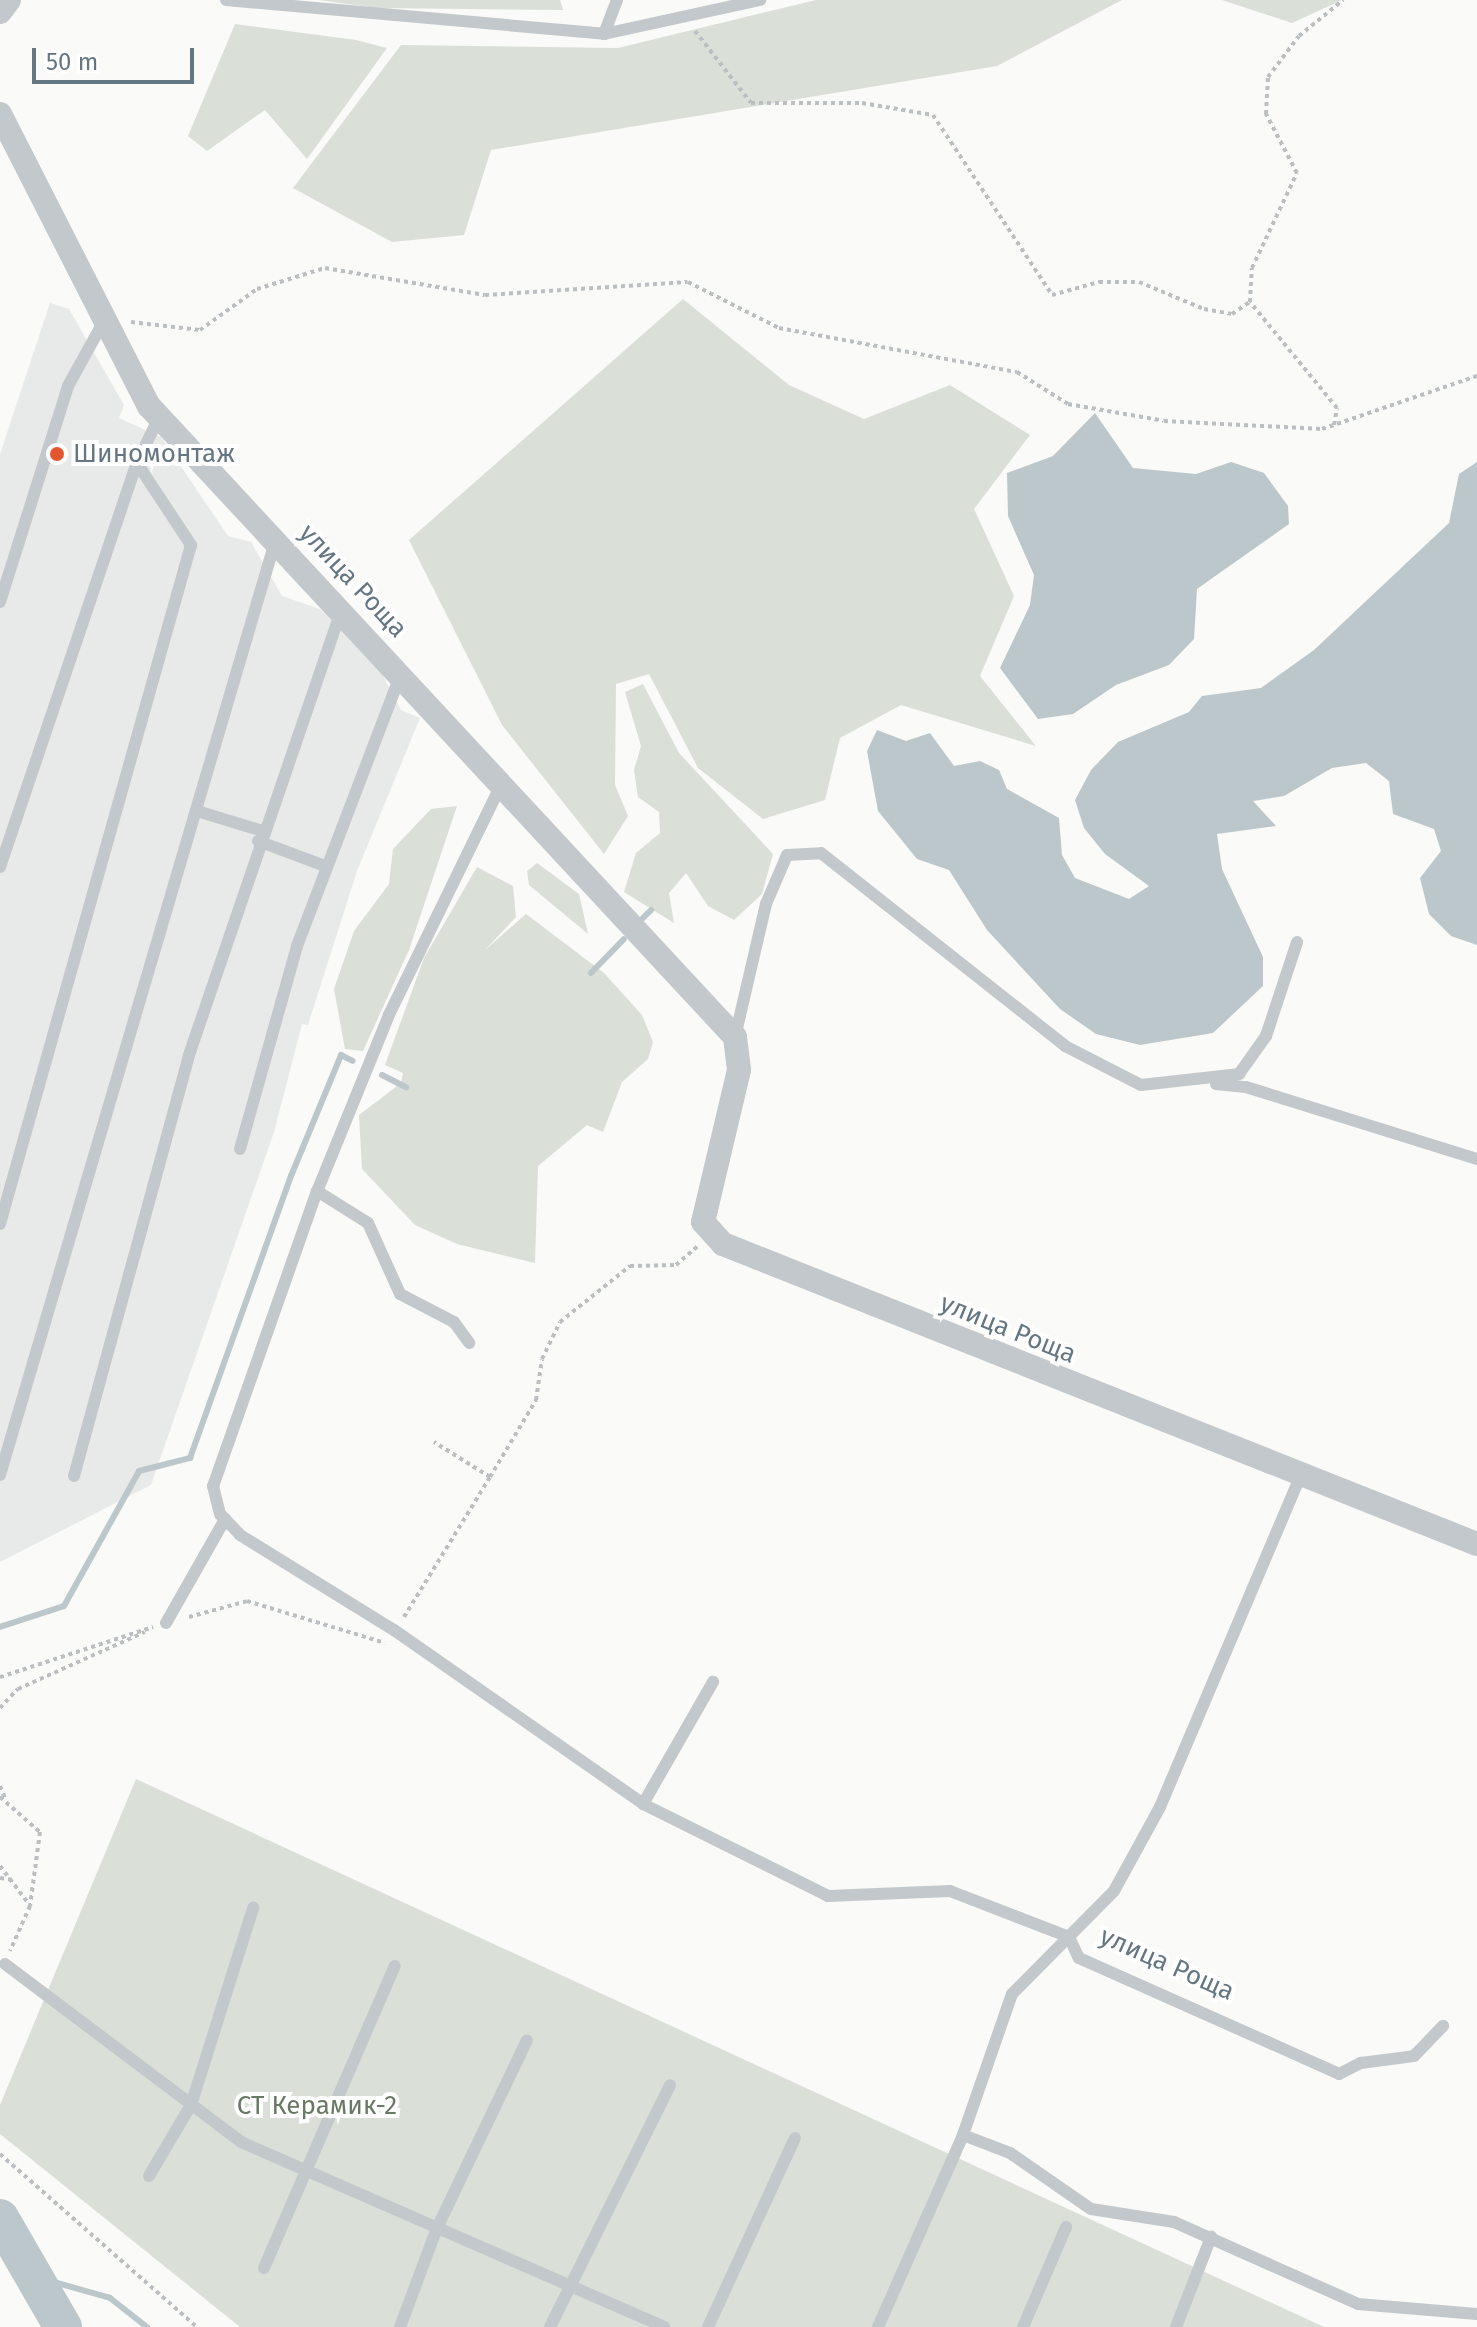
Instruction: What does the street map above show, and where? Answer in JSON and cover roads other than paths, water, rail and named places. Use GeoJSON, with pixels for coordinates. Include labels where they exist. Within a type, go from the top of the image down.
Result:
{"type":"FeatureCollection","features":[{"type":"Feature","properties":{"kind":"street"},"geometry":{"type":"LineString","coordinates":[[0,12],[9,0]]}},
{"type":"Feature","properties":{"kind":"street","name":"улица Роща"},"geometry":{"type":"LineString","coordinates":[[0,114],[159,417],[401,673],[500,787],[735,1037],[739,1070],[703,1222],[723,1244],[1300,1477],[1477,1544]]}},
{"type":"Feature","properties":{"kind":"lane"},"geometry":{"type":"LineString","coordinates":[[226,0],[604,34],[687,21],[760,0]]}},
{"type":"Feature","properties":{"kind":"lane"},"geometry":{"type":"LineString","coordinates":[[604,34],[617,0]]}},
{"type":"Feature","properties":{"kind":"lane"},"geometry":{"type":"LineString","coordinates":[[0,602],[68,386],[105,319]]}},
{"type":"Feature","properties":{"kind":"lane"},"geometry":{"type":"LineString","coordinates":[[0,867],[137,463],[159,417]]}},
{"type":"Feature","properties":{"kind":"lane"},"geometry":{"type":"LineString","coordinates":[[0,1224],[191,545],[137,463]]}},
{"type":"Feature","properties":{"kind":"lane"},"geometry":{"type":"LineString","coordinates":[[0,1475],[275,539]]}},
{"type":"Feature","properties":{"kind":"lane"},"geometry":{"type":"LineString","coordinates":[[74,1476],[189,1055],[261,836],[341,610]]}},
{"type":"Feature","properties":{"kind":"lane"},"geometry":{"type":"LineString","coordinates":[[240,1149],[325,866],[401,673]]}},
{"type":"Feature","properties":{"kind":"lane"},"geometry":{"type":"LineString","coordinates":[[162,1624],[225,1519],[213,1486],[317,1191],[389,1015],[500,787]]}},
{"type":"Feature","properties":{"kind":"lane"},"geometry":{"type":"LineString","coordinates":[[197,811],[325,866]]}},
{"type":"Feature","properties":{"kind":"lane"},"geometry":{"type":"LineString","coordinates":[[735,1037],[766,904],[787,855],[821,853],[1065,1046],[1141,1085],[1205,1083],[1246,1087],[1477,1159]]}},
{"type":"Feature","properties":{"kind":"lane"},"geometry":{"type":"LineString","coordinates":[[1205,1083],[1239,1074],[1266,1036],[1297,942]]}},
{"type":"Feature","properties":{"kind":"lane"},"geometry":{"type":"LineString","coordinates":[[317,1191],[368,1223],[400,1294],[454,1322],[469,1343]]}},
{"type":"Feature","properties":{"kind":"lane"},"geometry":{"type":"LineString","coordinates":[[878,2327],[963,2135],[1012,1994],[1114,1891],[1160,1807],[1300,1477]]}},
{"type":"Feature","properties":{"kind":"lane","name":"улица Роща"},"geometry":{"type":"LineString","coordinates":[[225,1519],[398,1633],[643,1804],[828,1896],[950,1891],[1069,1937],[1092,1964],[1339,2074],[1361,2063],[1414,2056],[1443,2026]]}},
{"type":"Feature","properties":{"kind":"lane"},"geometry":{"type":"LineString","coordinates":[[643,1804],[713,1682]]}},
{"type":"Feature","properties":{"kind":"lane"},"geometry":{"type":"LineString","coordinates":[[149,2176],[191,2105],[253,1908]]}},
{"type":"Feature","properties":{"kind":"lane"},"geometry":{"type":"LineString","coordinates":[[5,1964],[241,2142],[664,2327]]}},
{"type":"Feature","properties":{"kind":"lane"},"geometry":{"type":"LineString","coordinates":[[264,2268],[309,2172],[395,1966]]}},
{"type":"Feature","properties":{"kind":"lane"},"geometry":{"type":"LineString","coordinates":[[400,2327],[437,2228],[527,2040]]}},
{"type":"Feature","properties":{"kind":"lane"},"geometry":{"type":"LineString","coordinates":[[550,2327],[670,2085]]}},
{"type":"Feature","properties":{"kind":"lane"},"geometry":{"type":"LineString","coordinates":[[963,2135],[1010,2153],[1091,2209],[1174,2222],[1358,2304],[1477,2314]]}},
{"type":"Feature","properties":{"kind":"lane"},"geometry":{"type":"LineString","coordinates":[[708,2327],[795,2138]]}},
{"type":"Feature","properties":{"kind":"lane"},"geometry":{"type":"LineString","coordinates":[[1023,2327],[1066,2227]]}},
{"type":"Feature","properties":{"kind":"lane"},"geometry":{"type":"LineString","coordinates":[[1176,2327],[1211,2237]]}},
{"type":"Feature","properties":{"kind":"waterway"},"geometry":{"type":"LineString","coordinates":[[642,919],[651,910]]}},
{"type":"Feature","properties":{"kind":"waterway"},"geometry":{"type":"LineString","coordinates":[[591,973],[624,939]]}},
{"type":"Feature","properties":{"kind":"waterway"},"geometry":{"type":"LineString","coordinates":[[0,1627],[64,1606],[139,1471],[190,1458],[291,1176],[341,1055],[353,1061]]}},
{"type":"Feature","properties":{"kind":"waterway"},"geometry":{"type":"LineString","coordinates":[[382,1075],[406,1087]]}},
{"type":"Feature","properties":{"kind":"waterway"},"geometry":{"type":"LineString","coordinates":[[0,2218],[63,2327]]}},
{"type":"Feature","properties":{"kind":"waterway"},"geometry":{"type":"LineString","coordinates":[[36,2277],[110,2298],[147,2327]]}},
{"type":"Feature","properties":{"kind":"place","name":"Шиномонтаж"},"geometry":{"type":"Point","coordinates":[57,454]}},
{"type":"Feature","properties":{"kind":"park label","name":"СТ Керамик-2"},"geometry":{"type":"Point","coordinates":[317,2106]}}]}
